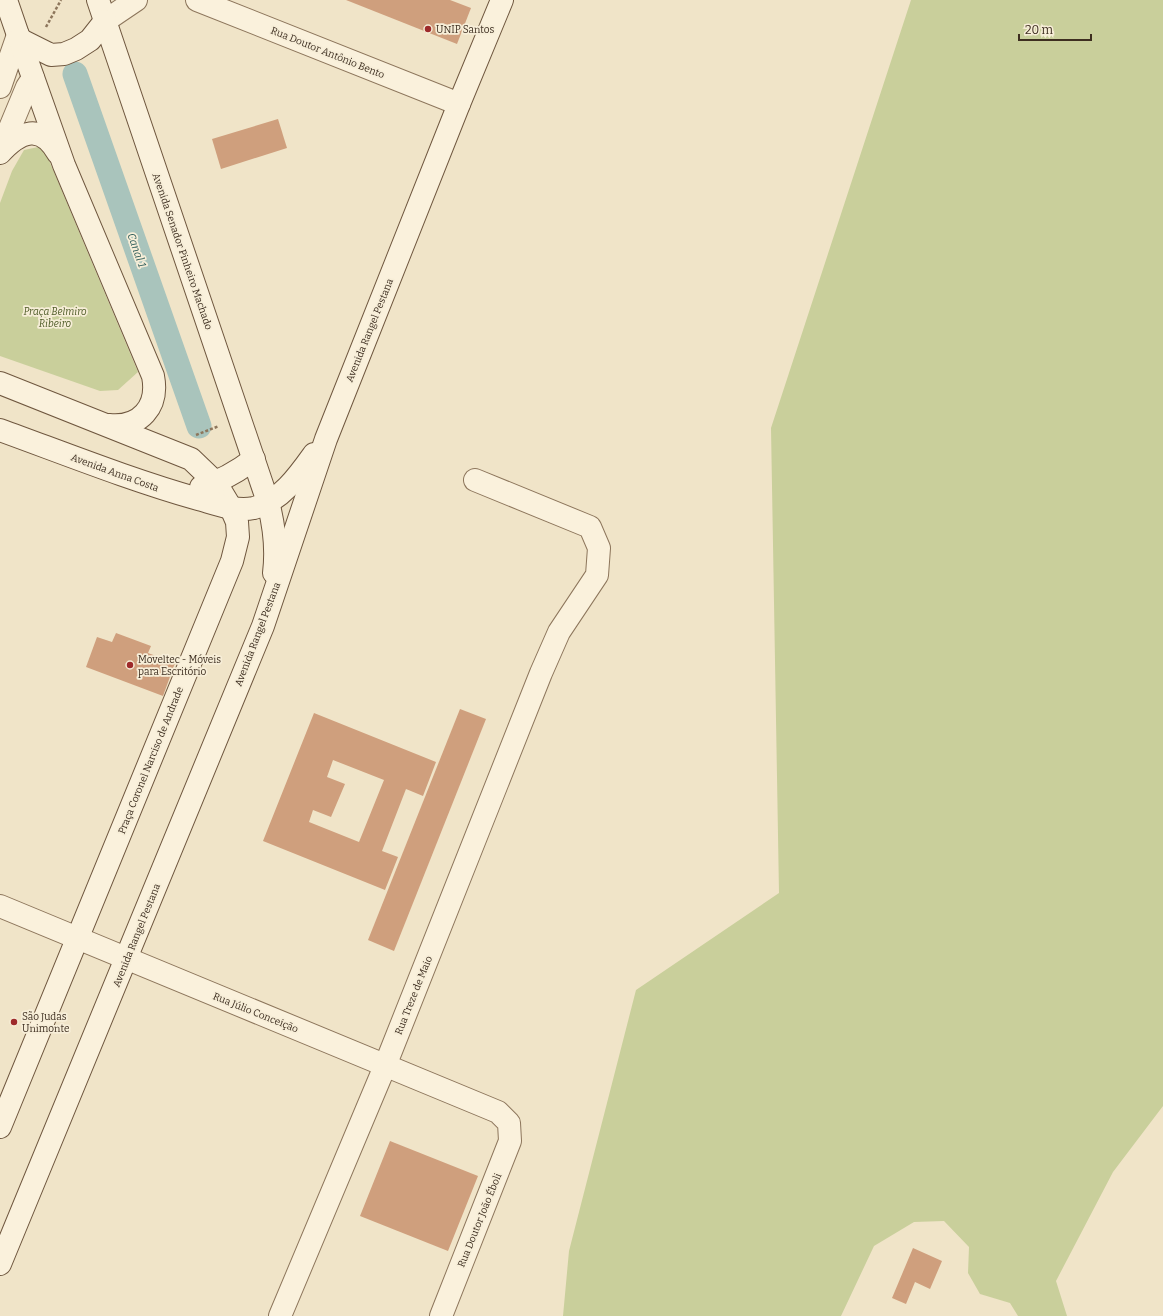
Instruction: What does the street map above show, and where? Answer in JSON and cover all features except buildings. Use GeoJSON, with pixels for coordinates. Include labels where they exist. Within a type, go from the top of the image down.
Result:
{"type":"FeatureCollection","features":[{"type":"Feature","properties":{"kind":"main road"},"geometry":{"type":"LineString","coordinates":[[6,0],[64,165],[150,369],[155,385],[152,402],[142,417],[127,425],[109,426]]}},
{"type":"Feature","properties":{"kind":"main road","name":"Avenida Senador Pinheiro Machado"},"geometry":{"type":"LineString","coordinates":[[98,0],[268,502],[274,534],[276,559],[270,604]]}},
{"type":"Feature","properties":{"kind":"main road"},"geometry":{"type":"LineString","coordinates":[[18,37],[51,55],[64,54],[76,49],[90,40],[105,21],[136,0]]}},
{"type":"Feature","properties":{"kind":"main road","name":"Rua Doutor Antônio Bento"},"geometry":{"type":"LineString","coordinates":[[197,0],[459,104]]}},
{"type":"Feature","properties":{"kind":"main road","name":"Avenida Rangel Pestana"},"geometry":{"type":"LineString","coordinates":[[0,1264],[263,626],[326,439],[459,104],[502,0]]}},
{"type":"Feature","properties":{"kind":"main road"},"geometry":{"type":"LineString","coordinates":[[0,86],[18,37]]}},
{"type":"Feature","properties":{"kind":"main road"},"geometry":{"type":"LineString","coordinates":[[0,152],[24,94],[42,64],[51,55]]}},
{"type":"Feature","properties":{"kind":"main road"},"geometry":{"type":"LineString","coordinates":[[0,152],[14,139],[21,136],[39,134],[47,139],[55,148],[64,165]]}},
{"type":"Feature","properties":{"kind":"main road"},"geometry":{"type":"LineString","coordinates":[[0,383],[190,458],[216,483],[232,508]]}},
{"type":"Feature","properties":{"kind":"main road","name":"Avenida Anna Costa"},"geometry":{"type":"LineString","coordinates":[[0,430],[169,491],[232,508],[252,508],[260,506],[280,495],[295,480],[326,439]]}},
{"type":"Feature","properties":{"kind":"main road"},"geometry":{"type":"LineString","coordinates":[[169,491],[189,491],[216,483],[238,472],[254,459]]}},
{"type":"Feature","properties":{"kind":"main road","name":"Rua Treze de Maio"},"geometry":{"type":"LineString","coordinates":[[280,1316],[385,1066],[541,673],[559,632],[597,575],[599,548],[590,527],[475,480]]}},
{"type":"Feature","properties":{"kind":"main road","name":"Praça Coronel Narciso de Andrade"},"geometry":{"type":"LineString","coordinates":[[78,938],[232,561],[238,537],[237,522],[232,508]]}},
{"type":"Feature","properties":{"kind":"main road","name":"Rua Júlio Conceição"},"geometry":{"type":"LineString","coordinates":[[0,906],[498,1112],[509,1123]]}},
{"type":"Feature","properties":{"kind":"main road"},"geometry":{"type":"LineString","coordinates":[[0,1128],[78,938]]}},
{"type":"Feature","properties":{"kind":"main road","name":"Rua Doutor João Éboli"},"geometry":{"type":"LineString","coordinates":[[441,1316],[510,1141],[509,1123]]}},
{"type":"Feature","properties":{"kind":"green space"},"geometry":{"type":"Polygon","coordinates":[[[911,0],[1163,0],[1163,1106],[1113,1172],[1056,1281],[1067,1316],[1018,1316],[1010,1303],[980,1294],[968,1273],[969,1247],[944,1221],[914,1222],[874,1246],[841,1316],[563,1316],[569,1251],[636,990],[779,893],[771,428],[911,0]]]}},
{"type":"Feature","properties":{"kind":"green space","name":"Praça Belmiro Ribeiro"},"geometry":{"type":"Polygon","coordinates":[[[43,146],[138,372],[118,390],[100,391],[0,356],[0,203],[12,171],[24,150],[43,146]]]}},
{"type":"Feature","properties":{"kind":"waterway","name":"Canal 1"},"geometry":{"type":"LineString","coordinates":[[75,74],[199,426]]}},
{"type":"Feature","properties":{"kind":"place","name":"UNIP Santos"},"geometry":{"type":"Point","coordinates":[428,29]}},
{"type":"Feature","properties":{"kind":"place","name":"Moveltec - Móveis para Escritório"},"geometry":{"type":"Point","coordinates":[130,665]}},
{"type":"Feature","properties":{"kind":"place","name":"São Judas Unimonte"},"geometry":{"type":"Point","coordinates":[14,1022]}}]}
